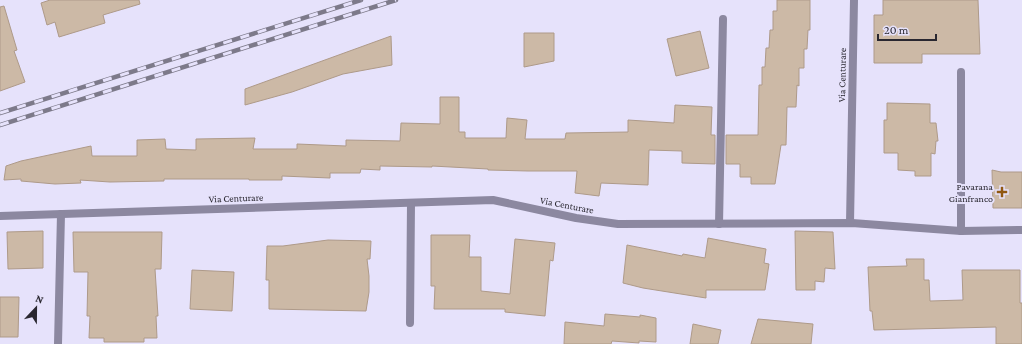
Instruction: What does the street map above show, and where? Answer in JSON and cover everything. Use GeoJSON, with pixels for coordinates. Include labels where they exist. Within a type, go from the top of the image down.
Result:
{"type":"FeatureCollection","features":[{"type":"Feature","properties":{"kind":"street","name":"Via Centurare"},"geometry":{"type":"LineString","coordinates":[[850,223],[854,0]]}},
{"type":"Feature","properties":{"kind":"street"},"geometry":{"type":"LineString","coordinates":[[719,224],[723,19]]}},
{"type":"Feature","properties":{"kind":"street"},"geometry":{"type":"LineString","coordinates":[[961,72],[961,230]]}},
{"type":"Feature","properties":{"kind":"street","name":"Via Centurare"},"geometry":{"type":"LineString","coordinates":[[0,216],[493,200],[576,218],[618,224],[850,223],[961,230],[1022,230]]}},
{"type":"Feature","properties":{"kind":"street"},"geometry":{"type":"LineString","coordinates":[[410,323],[411,203]]}},
{"type":"Feature","properties":{"kind":"street"},"geometry":{"type":"LineString","coordinates":[[58,344],[61,214]]}},
{"type":"Feature","properties":{"kind":"building"},"geometry":{"type":"Polygon","coordinates":[[[50,0],[139,0],[140,4],[103,15],[105,23],[59,37],[55,22],[47,25],[41,3],[50,0]]]}},
{"type":"Feature","properties":{"kind":"building"},"geometry":{"type":"Polygon","coordinates":[[[777,0],[810,0],[810,30],[808,30],[807,49],[804,49],[804,68],[799,68],[799,86],[797,85],[796,107],[787,107],[786,145],[781,145],[775,184],[751,184],[751,177],[740,177],[740,164],[726,164],[726,135],[758,135],[759,85],[762,85],[762,67],[765,67],[766,48],[769,48],[770,30],[773,30],[773,11],[777,11],[777,0]]]}},
{"type":"Feature","properties":{"kind":"building"},"geometry":{"type":"Polygon","coordinates":[[[883,0],[978,0],[980,54],[922,54],[922,63],[874,63],[874,15],[883,15],[883,0]]]}},
{"type":"Feature","properties":{"kind":"building"},"geometry":{"type":"Polygon","coordinates":[[[4,6],[17,50],[14,51],[25,82],[0,91],[0,7],[4,6]]]}},
{"type":"Feature","properties":{"kind":"building"},"geometry":{"type":"Polygon","coordinates":[[[700,31],[709,68],[676,76],[667,39],[700,31]]]}},
{"type":"Feature","properties":{"kind":"building"},"geometry":{"type":"Polygon","coordinates":[[[524,33],[554,33],[554,61],[524,67],[524,33]]]}},
{"type":"Feature","properties":{"kind":"building"},"geometry":{"type":"Polygon","coordinates":[[[391,36],[392,65],[343,74],[292,92],[245,105],[245,89],[391,36]]]}},
{"type":"Feature","properties":{"kind":"building"},"geometry":{"type":"Polygon","coordinates":[[[440,97],[459,97],[459,132],[465,132],[465,138],[506,138],[507,118],[527,120],[525,139],[565,139],[566,133],[628,132],[628,120],[674,123],[675,105],[712,107],[711,135],[715,135],[715,164],[682,163],[682,151],[649,150],[648,185],[601,183],[599,196],[575,193],[577,171],[488,170],[432,166],[380,166],[380,170],[361,169],[360,173],[330,173],[330,178],[282,176],[282,180],[164,179],[164,181],[110,182],[80,180],[81,183],[55,184],[21,181],[21,179],[4,180],[6,166],[21,161],[91,146],[92,156],[137,156],[137,140],[165,139],[166,149],[196,150],[196,139],[255,138],[253,149],[297,149],[297,144],[346,146],[346,140],[400,141],[401,123],[440,124],[440,97]]]}},
{"type":"Feature","properties":{"kind":"building"},"geometry":{"type":"Polygon","coordinates":[[[887,103],[930,104],[930,123],[936,123],[938,141],[936,141],[935,154],[931,153],[931,176],[915,176],[915,171],[898,170],[898,153],[884,153],[884,120],[887,120],[887,103]]]}},
{"type":"Feature","properties":{"kind":"building"},"geometry":{"type":"Polygon","coordinates":[[[992,170],[1001,172],[1022,172],[1022,208],[993,208],[992,170]]]}},
{"type":"Feature","properties":{"kind":"building"},"geometry":{"type":"Polygon","coordinates":[[[43,231],[43,268],[8,269],[7,232],[43,231]]]}},
{"type":"Feature","properties":{"kind":"building"},"geometry":{"type":"Polygon","coordinates":[[[795,231],[833,232],[835,269],[825,268],[824,282],[815,281],[815,290],[796,290],[795,231]]]}},
{"type":"Feature","properties":{"kind":"building"},"geometry":{"type":"Polygon","coordinates":[[[73,232],[162,232],[161,269],[155,269],[158,316],[156,316],[157,338],[144,338],[144,342],[104,342],[104,338],[89,338],[90,316],[87,316],[88,272],[74,272],[73,232]]]}},
{"type":"Feature","properties":{"kind":"building"},"geometry":{"type":"Polygon","coordinates":[[[431,235],[470,235],[469,257],[481,257],[481,291],[510,294],[515,239],[555,243],[553,261],[550,260],[545,316],[505,312],[505,309],[434,309],[435,286],[431,286],[431,235]]]}},
{"type":"Feature","properties":{"kind":"building"},"geometry":{"type":"Polygon","coordinates":[[[708,238],[766,249],[764,263],[769,264],[765,290],[706,290],[706,298],[643,288],[623,283],[627,245],[682,256],[683,254],[705,258],[708,238]]]}},
{"type":"Feature","properties":{"kind":"building"},"geometry":{"type":"Polygon","coordinates":[[[328,240],[371,241],[370,259],[367,259],[369,292],[366,311],[269,309],[269,280],[266,280],[267,246],[283,246],[328,240]]]}},
{"type":"Feature","properties":{"kind":"building"},"geometry":{"type":"Polygon","coordinates":[[[906,259],[924,259],[924,280],[929,280],[930,301],[963,300],[962,270],[1020,270],[1022,344],[996,344],[996,327],[874,330],[872,311],[870,311],[868,267],[907,266],[906,259]]]}},
{"type":"Feature","properties":{"kind":"building"},"geometry":{"type":"Polygon","coordinates":[[[192,270],[234,272],[232,311],[190,309],[192,270]]]}},
{"type":"Feature","properties":{"kind":"building"},"geometry":{"type":"Polygon","coordinates":[[[0,297],[19,297],[18,337],[0,337],[0,297]]]}},
{"type":"Feature","properties":{"kind":"building"},"geometry":{"type":"Polygon","coordinates":[[[605,314],[640,317],[640,315],[656,318],[656,342],[639,341],[639,343],[612,341],[611,344],[564,344],[565,322],[604,326],[605,314]]]}},
{"type":"Feature","properties":{"kind":"building"},"geometry":{"type":"Polygon","coordinates":[[[758,319],[813,324],[811,344],[751,344],[758,319]]]}},
{"type":"Feature","properties":{"kind":"building"},"geometry":{"type":"Polygon","coordinates":[[[693,324],[721,330],[718,344],[690,344],[693,324]]]}},
{"type":"Feature","properties":{"kind":"railway"},"geometry":{"type":"LineString","coordinates":[[0,113],[361,0]]}},
{"type":"Feature","properties":{"kind":"railway"},"geometry":{"type":"LineString","coordinates":[[0,125],[396,0]]}},
{"type":"Feature","properties":{"kind":"place","name":"Pavarana Gianfranco"},"geometry":{"type":"Point","coordinates":[1002,192]}}]}
